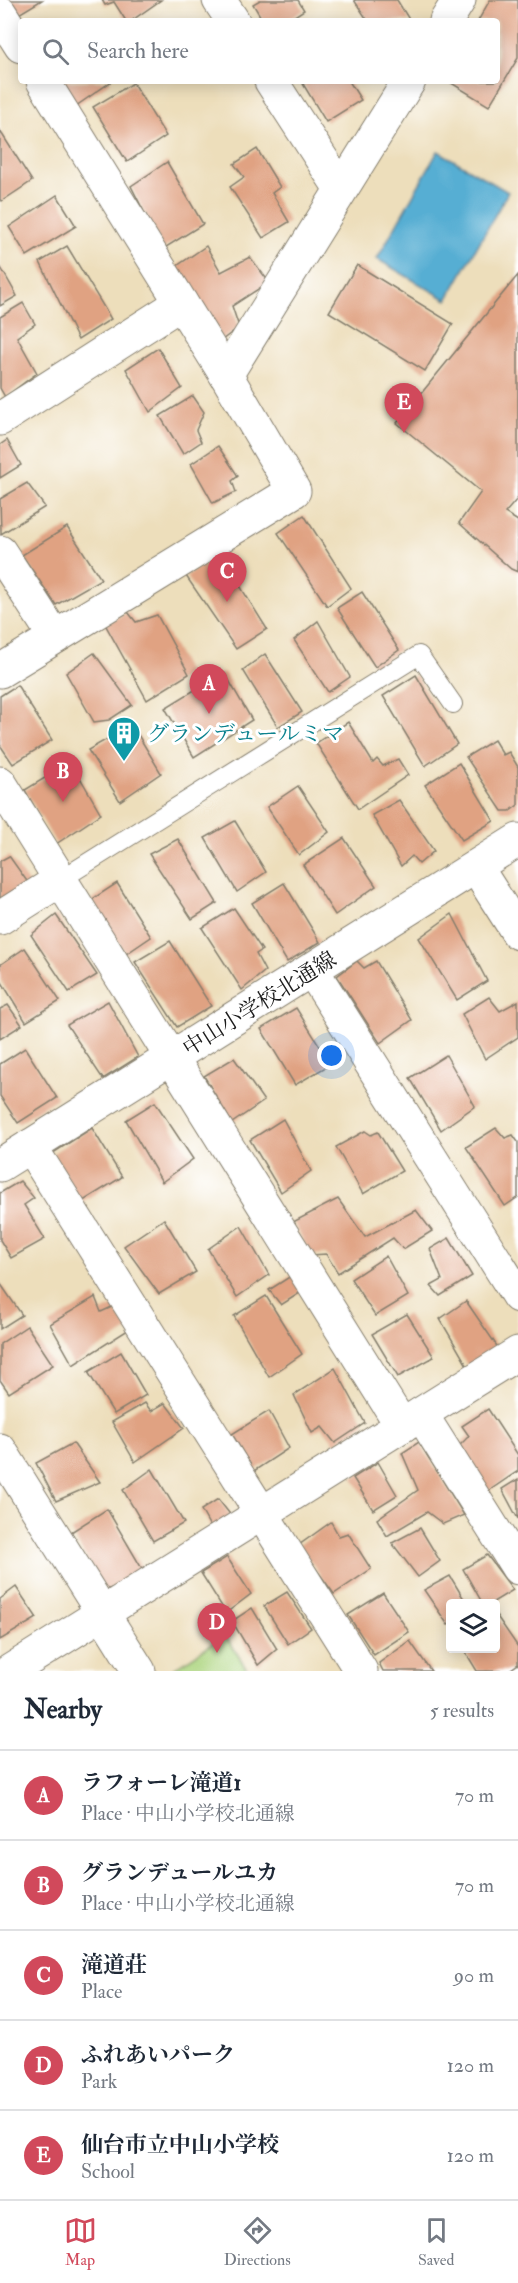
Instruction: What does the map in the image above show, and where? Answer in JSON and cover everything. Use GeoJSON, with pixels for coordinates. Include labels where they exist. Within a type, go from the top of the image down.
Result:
{"type":"FeatureCollection","features":[{"type":"Feature","properties":{"kind":"street"},"geometry":{"type":"LineString","coordinates":[[219,0],[231,18]]}},
{"type":"Feature","properties":{"kind":"street"},"geometry":{"type":"LineString","coordinates":[[0,13],[18,41]]}},
{"type":"Feature","properties":{"kind":"street"},"geometry":{"type":"LineString","coordinates":[[0,671],[294,491],[226,375],[45,84]]}},
{"type":"Feature","properties":{"kind":"street"},"geometry":{"type":"LineString","coordinates":[[273,84],[341,189]]}},
{"type":"Feature","properties":{"kind":"street"},"geometry":{"type":"LineString","coordinates":[[226,375],[407,84]]}},
{"type":"Feature","properties":{"kind":"street"},"geometry":{"type":"LineString","coordinates":[[1,416],[181,303]]}},
{"type":"Feature","properties":{"kind":"street"},"geometry":{"type":"LineString","coordinates":[[0,552],[55,637]]}},
{"type":"Feature","properties":{"kind":"street"},"geometry":{"type":"LineString","coordinates":[[0,783],[171,1058],[411,1420],[518,1568]]}},
{"type":"Feature","properties":{"kind":"street","name":"中山小学校北通線"},"geometry":{"type":"LineString","coordinates":[[0,1165],[518,840]]}},
{"type":"Feature","properties":{"kind":"street"},"geometry":{"type":"LineString","coordinates":[[476,867],[518,933]]}},
{"type":"Feature","properties":{"kind":"street"},"geometry":{"type":"LineString","coordinates":[[0,918],[60,880]]}},
{"type":"Feature","properties":{"kind":"street"},"geometry":{"type":"LineString","coordinates":[[312,970],[518,1296]]}},
{"type":"Feature","properties":{"kind":"street"},"geometry":{"type":"LineString","coordinates":[[30,1146],[361,1671]]}},
{"type":"Feature","properties":{"kind":"street"},"geometry":{"type":"LineString","coordinates":[[10,1671],[518,1353]]}},
{"type":"Feature","properties":{"kind":"street"},"geometry":{"type":"LineString","coordinates":[[0,1450],[139,1671]]}},
{"type":"Feature","properties":{"kind":"lane"},"geometry":{"type":"LineString","coordinates":[[60,880],[419,655],[453,704]]}},
{"type":"Feature","properties":{"kind":"green space"},"geometry":{"type":"Polygon","coordinates":[[[225,1635],[248,1671],[171,1671],[225,1635]]]}},
{"type":"Feature","properties":{"kind":"water"},"geometry":{"type":"Polygon","coordinates":[[[438,151],[508,192],[447,300],[377,259],[438,151]]]}},
{"type":"Feature","properties":{"kind":"building"},"geometry":{"type":"Polygon","coordinates":[[[7,0],[42,0],[14,17],[7,0]]]}},
{"type":"Feature","properties":{"kind":"building"},"geometry":{"type":"Polygon","coordinates":[[[102,0],[161,0],[135,18],[124,18],[114,2],[105,5],[102,0]]]}},
{"type":"Feature","properties":{"kind":"building"},"geometry":{"type":"Polygon","coordinates":[[[260,0],[298,0],[304,10],[292,18],[261,18],[253,4],[260,0]]]}},
{"type":"Feature","properties":{"kind":"building"},"geometry":{"type":"Polygon","coordinates":[[[354,0],[397,0],[408,18],[366,18],[354,0]]]}},
{"type":"Feature","properties":{"kind":"building"},"geometry":{"type":"Polygon","coordinates":[[[490,0],[518,0],[518,58],[489,106],[453,84],[500,84],[500,18],[480,18],[490,0]]]}},
{"type":"Feature","properties":{"kind":"building"},"geometry":{"type":"Polygon","coordinates":[[[62,84],[108,84],[76,106],[62,84]]]}},
{"type":"Feature","properties":{"kind":"building"},"geometry":{"type":"Polygon","coordinates":[[[134,84],[166,136],[127,162],[93,107],[134,84]]]}},
{"type":"Feature","properties":{"kind":"building"},"geometry":{"type":"Polygon","coordinates":[[[303,84],[351,84],[361,100],[326,122],[303,84]]]}},
{"type":"Feature","properties":{"kind":"building"},"geometry":{"type":"Polygon","coordinates":[[[0,131],[32,181],[2,201],[0,200],[0,131]]]}},
{"type":"Feature","properties":{"kind":"building"},"geometry":{"type":"Polygon","coordinates":[[[257,149],[280,187],[272,193],[289,222],[263,238],[230,187],[244,177],[234,164],[257,149]]]}},
{"type":"Feature","properties":{"kind":"building"},"geometry":{"type":"Polygon","coordinates":[[[167,162],[203,224],[163,249],[131,186],[167,162]]]}},
{"type":"Feature","properties":{"kind":"building"},"geometry":{"type":"Polygon","coordinates":[[[57,195],[76,226],[27,256],[9,227],[57,195]]]}},
{"type":"Feature","properties":{"kind":"building"},"geometry":{"type":"Polygon","coordinates":[[[67,246],[111,319],[78,340],[40,262],[67,246]]]}},
{"type":"Feature","properties":{"kind":"building"},"geometry":{"type":"Polygon","coordinates":[[[206,246],[221,272],[250,257],[269,282],[232,306],[239,327],[222,340],[174,268],[206,246]]]}},
{"type":"Feature","properties":{"kind":"building"},"geometry":{"type":"Polygon","coordinates":[[[357,265],[453,324],[425,371],[329,312],[357,265]]]}},
{"type":"Feature","properties":{"kind":"building"},"geometry":{"type":"Polygon","coordinates":[[[0,266],[17,296],[0,306],[0,266]]]}},
{"type":"Feature","properties":{"kind":"building"},"geometry":{"type":"Polygon","coordinates":[[[518,275],[518,498],[505,513],[518,521],[518,572],[511,569],[459,523],[481,492],[397,423],[518,275]]]}},
{"type":"Feature","properties":{"kind":"building"},"geometry":{"type":"Polygon","coordinates":[[[23,303],[35,324],[17,337],[37,373],[5,397],[0,388],[0,317],[23,303]]]}},
{"type":"Feature","properties":{"kind":"building"},"geometry":{"type":"Polygon","coordinates":[[[158,348],[182,388],[150,412],[126,369],[158,348]]]}},
{"type":"Feature","properties":{"kind":"building"},"geometry":{"type":"Polygon","coordinates":[[[193,396],[204,412],[196,430],[201,442],[183,454],[160,416],[193,396]]]}},
{"type":"Feature","properties":{"kind":"building"},"geometry":{"type":"Polygon","coordinates":[[[7,440],[21,465],[0,478],[0,445],[7,440]]]}},
{"type":"Feature","properties":{"kind":"building"},"geometry":{"type":"Polygon","coordinates":[[[218,446],[238,476],[232,481],[236,492],[213,503],[191,464],[218,446]]]}},
{"type":"Feature","properties":{"kind":"building"},"geometry":{"type":"Polygon","coordinates":[[[27,483],[45,507],[1,534],[0,499],[27,483]]]}},
{"type":"Feature","properties":{"kind":"building"},"geometry":{"type":"Polygon","coordinates":[[[304,515],[351,588],[327,606],[278,533],[304,515]]]}},
{"type":"Feature","properties":{"kind":"building"},"geometry":{"type":"Polygon","coordinates":[[[67,527],[101,579],[56,605],[22,555],[67,527]]]}},
{"type":"Feature","properties":{"kind":"building"},"geometry":{"type":"Polygon","coordinates":[[[220,554],[267,629],[236,649],[186,576],[220,554]]]}},
{"type":"Feature","properties":{"kind":"building"},"geometry":{"type":"Polygon","coordinates":[[[362,592],[399,650],[375,667],[337,608],[362,592]]]}},
{"type":"Feature","properties":{"kind":"building"},"geometry":{"type":"Polygon","coordinates":[[[128,612],[136,622],[157,615],[189,674],[147,700],[105,624],[128,612]]]}},
{"type":"Feature","properties":{"kind":"building"},"geometry":{"type":"Polygon","coordinates":[[[318,621],[350,677],[328,692],[294,640],[318,621]]]}},
{"type":"Feature","properties":{"kind":"building"},"geometry":{"type":"Polygon","coordinates":[[[94,653],[132,705],[109,720],[94,722],[66,673],[94,653]]]}},
{"type":"Feature","properties":{"kind":"building"},"geometry":{"type":"Polygon","coordinates":[[[265,654],[302,712],[278,727],[243,670],[265,654]]]}},
{"type":"Feature","properties":{"kind":"building"},"geometry":{"type":"Polygon","coordinates":[[[224,672],[252,720],[194,757],[165,708],[224,672]]]}},
{"type":"Feature","properties":{"kind":"building"},"geometry":{"type":"Polygon","coordinates":[[[416,675],[457,744],[425,766],[383,696],[416,675]]]}},
{"type":"Feature","properties":{"kind":"building"},"geometry":{"type":"Polygon","coordinates":[[[17,685],[52,740],[13,764],[0,745],[0,696],[17,685]]]}},
{"type":"Feature","properties":{"kind":"building"},"geometry":{"type":"Polygon","coordinates":[[[348,722],[373,763],[377,759],[383,766],[398,759],[408,775],[358,809],[316,743],[348,722]]]}},
{"type":"Feature","properties":{"kind":"building","name":"グランデュールミマ"},"geometry":{"type":"Polygon","coordinates":[[[132,725],[161,773],[120,801],[88,750],[132,725]]]}},
{"type":"Feature","properties":{"kind":"building"},"geometry":{"type":"Polygon","coordinates":[[[494,740],[503,755],[509,752],[518,767],[518,805],[510,811],[502,811],[466,757],[494,740]]]}},
{"type":"Feature","properties":{"kind":"building"},"geometry":{"type":"Polygon","coordinates":[[[71,762],[101,814],[56,844],[25,790],[71,762]]]}},
{"type":"Feature","properties":{"kind":"building"},"geometry":{"type":"Polygon","coordinates":[[[459,763],[494,821],[462,840],[425,785],[459,763]]]}},
{"type":"Feature","properties":{"kind":"building"},"geometry":{"type":"Polygon","coordinates":[[[298,786],[329,832],[299,855],[267,807],[298,786]]]}},
{"type":"Feature","properties":{"kind":"building"},"geometry":{"type":"Polygon","coordinates":[[[399,800],[434,851],[419,864],[412,856],[401,866],[372,815],[399,800]]]}},
{"type":"Feature","properties":{"kind":"building"},"geometry":{"type":"Polygon","coordinates":[[[235,821],[266,872],[237,892],[205,838],[235,821]]]}},
{"type":"Feature","properties":{"kind":"building"},"geometry":{"type":"Polygon","coordinates":[[[344,838],[376,886],[335,915],[303,865],[344,838]]]}},
{"type":"Feature","properties":{"kind":"building"},"geometry":{"type":"Polygon","coordinates":[[[178,839],[217,903],[192,919],[149,854],[178,839]]]}},
{"type":"Feature","properties":{"kind":"building"},"geometry":{"type":"Polygon","coordinates":[[[9,856],[29,884],[0,904],[0,861],[9,856]]]}},
{"type":"Feature","properties":{"kind":"building"},"geometry":{"type":"Polygon","coordinates":[[[117,883],[151,937],[126,954],[91,900],[117,883]]]}},
{"type":"Feature","properties":{"kind":"building"},"geometry":{"type":"Polygon","coordinates":[[[284,883],[320,942],[287,962],[252,903],[284,883]]]}},
{"type":"Feature","properties":{"kind":"building"},"geometry":{"type":"Polygon","coordinates":[[[234,908],[262,950],[256,954],[265,971],[242,990],[202,928],[234,908]]]}},
{"type":"Feature","properties":{"kind":"building"},"geometry":{"type":"Polygon","coordinates":[[[452,914],[487,981],[457,1000],[419,938],[452,914]]]}},
{"type":"Feature","properties":{"kind":"building"},"geometry":{"type":"Polygon","coordinates":[[[56,915],[97,975],[69,992],[31,935],[56,915]]]}},
{"type":"Feature","properties":{"kind":"building"},"geometry":{"type":"Polygon","coordinates":[[[170,941],[211,1006],[177,1027],[135,962],[170,941]]]}},
{"type":"Feature","properties":{"kind":"building"},"geometry":{"type":"Polygon","coordinates":[[[25,948],[60,1001],[26,1022],[0,979],[0,965],[25,948]]]}},
{"type":"Feature","properties":{"kind":"building"},"geometry":{"type":"Polygon","coordinates":[[[357,961],[364,968],[376,961],[412,1020],[380,1043],[337,976],[357,961]]]}},
{"type":"Feature","properties":{"kind":"building"},"geometry":{"type":"Polygon","coordinates":[[[489,997],[500,1011],[518,1001],[518,1037],[485,1059],[462,1014],[489,997]]]}},
{"type":"Feature","properties":{"kind":"building"},"geometry":{"type":"Polygon","coordinates":[[[108,1001],[138,1057],[103,1079],[67,1025],[108,1001]]]}},
{"type":"Feature","properties":{"kind":"building"},"geometry":{"type":"Polygon","coordinates":[[[8,1005],[22,1025],[0,1039],[0,1009],[8,1005]]]}},
{"type":"Feature","properties":{"kind":"building"},"geometry":{"type":"Polygon","coordinates":[[[296,1008],[331,1064],[295,1085],[261,1029],[296,1008]]]}},
{"type":"Feature","properties":{"kind":"building"},"geometry":{"type":"Polygon","coordinates":[[[25,1048],[57,1098],[18,1123],[0,1096],[0,1064],[25,1048]]]}},
{"type":"Feature","properties":{"kind":"building"},"geometry":{"type":"Polygon","coordinates":[[[446,1055],[475,1106],[441,1130],[410,1078],[446,1055]]]}},
{"type":"Feature","properties":{"kind":"building"},"geometry":{"type":"Polygon","coordinates":[[[234,1058],[264,1101],[232,1123],[204,1076],[234,1058]]]}},
{"type":"Feature","properties":{"kind":"building"},"geometry":{"type":"Polygon","coordinates":[[[155,1102],[193,1159],[162,1182],[126,1120],[155,1102]]]}},
{"type":"Feature","properties":{"kind":"building"},"geometry":{"type":"Polygon","coordinates":[[[283,1119],[311,1171],[281,1192],[250,1140],[283,1119]]]}},
{"type":"Feature","properties":{"kind":"building"},"geometry":{"type":"Polygon","coordinates":[[[92,1128],[122,1177],[80,1203],[53,1153],[92,1128]]]}},
{"type":"Feature","properties":{"kind":"building"},"geometry":{"type":"Polygon","coordinates":[[[496,1128],[505,1138],[513,1135],[518,1142],[518,1197],[505,1206],[466,1147],[496,1128]]]}},
{"type":"Feature","properties":{"kind":"building"},"geometry":{"type":"Polygon","coordinates":[[[365,1131],[371,1135],[378,1132],[402,1171],[363,1194],[336,1147],[365,1131]]]}},
{"type":"Feature","properties":{"kind":"building"},"geometry":{"type":"Polygon","coordinates":[[[20,1181],[34,1198],[24,1205],[45,1239],[11,1258],[0,1240],[0,1193],[20,1181]]]}},
{"type":"Feature","properties":{"kind":"building"},"geometry":{"type":"Polygon","coordinates":[[[338,1199],[365,1237],[416,1210],[432,1231],[403,1249],[393,1238],[338,1273],[326,1254],[311,1255],[293,1222],[338,1199]]]}},
{"type":"Feature","properties":{"kind":"building"},"geometry":{"type":"Polygon","coordinates":[[[164,1219],[196,1272],[159,1294],[124,1246],[164,1219]]]}},
{"type":"Feature","properties":{"kind":"building"},"geometry":{"type":"Polygon","coordinates":[[[241,1226],[269,1275],[237,1297],[208,1249],[241,1226]]]}},
{"type":"Feature","properties":{"kind":"building"},"geometry":{"type":"Polygon","coordinates":[[[449,1238],[472,1276],[440,1296],[431,1286],[442,1280],[430,1249],[449,1238]]]}},
{"type":"Feature","properties":{"kind":"building"},"geometry":{"type":"Polygon","coordinates":[[[386,1256],[408,1296],[375,1316],[351,1279],[386,1256]]]}},
{"type":"Feature","properties":{"kind":"building"},"geometry":{"type":"Polygon","coordinates":[[[294,1274],[306,1289],[281,1305],[269,1290],[294,1274]]]}},
{"type":"Feature","properties":{"kind":"building"},"geometry":{"type":"Polygon","coordinates":[[[0,1283],[22,1315],[0,1329],[0,1283]]]}},
{"type":"Feature","properties":{"kind":"building"},"geometry":{"type":"Polygon","coordinates":[[[266,1296],[302,1354],[269,1377],[234,1316],[266,1296]]]}},
{"type":"Feature","properties":{"kind":"building"},"geometry":{"type":"Polygon","coordinates":[[[95,1297],[101,1312],[114,1306],[128,1330],[73,1365],[50,1324],[95,1297]]]}},
{"type":"Feature","properties":{"kind":"building"},"geometry":{"type":"Polygon","coordinates":[[[466,1301],[499,1349],[468,1367],[440,1319],[466,1301]]]}},
{"type":"Feature","properties":{"kind":"building"},"geometry":{"type":"Polygon","coordinates":[[[407,1314],[434,1357],[398,1377],[372,1334],[407,1314]]]}},
{"type":"Feature","properties":{"kind":"building"},"geometry":{"type":"Polygon","coordinates":[[[27,1326],[53,1365],[9,1393],[0,1380],[0,1344],[27,1326]]]}},
{"type":"Feature","properties":{"kind":"building"},"geometry":{"type":"Polygon","coordinates":[[[121,1352],[146,1395],[114,1414],[88,1372],[121,1352]]]}},
{"type":"Feature","properties":{"kind":"building"},"geometry":{"type":"Polygon","coordinates":[[[335,1368],[365,1423],[335,1443],[322,1427],[312,1433],[294,1395],[335,1368]]]}},
{"type":"Feature","properties":{"kind":"building"},"geometry":{"type":"Polygon","coordinates":[[[145,1403],[151,1411],[165,1403],[184,1428],[135,1462],[112,1422],[145,1403]]]}},
{"type":"Feature","properties":{"kind":"building"},"geometry":{"type":"Polygon","coordinates":[[[488,1409],[518,1455],[518,1471],[487,1492],[460,1445],[469,1436],[462,1426],[488,1409]]]}},
{"type":"Feature","properties":{"kind":"building"},"geometry":{"type":"Polygon","coordinates":[[[269,1411],[289,1448],[254,1471],[232,1434],[269,1411]]]}},
{"type":"Feature","properties":{"kind":"building"},"geometry":{"type":"Polygon","coordinates":[[[419,1442],[464,1515],[443,1524],[427,1512],[387,1536],[377,1519],[418,1490],[402,1453],[419,1442]]]}},
{"type":"Feature","properties":{"kind":"building"},"geometry":{"type":"Polygon","coordinates":[[[73,1443],[100,1482],[56,1501],[36,1463],[73,1443]]]}},
{"type":"Feature","properties":{"kind":"building"},"geometry":{"type":"Polygon","coordinates":[[[378,1462],[397,1495],[373,1510],[353,1478],[378,1462]]]}},
{"type":"Feature","properties":{"kind":"building"},"geometry":{"type":"Polygon","coordinates":[[[152,1469],[184,1523],[153,1541],[123,1490],[152,1469]]]}},
{"type":"Feature","properties":{"kind":"building"},"geometry":{"type":"Polygon","coordinates":[[[518,1479],[518,1519],[502,1489],[518,1479]]]}},
{"type":"Feature","properties":{"kind":"building"},"geometry":{"type":"Polygon","coordinates":[[[218,1499],[233,1518],[212,1530],[201,1510],[218,1499]]]}},
{"type":"Feature","properties":{"kind":"building"},"geometry":{"type":"Polygon","coordinates":[[[107,1509],[144,1572],[125,1584],[105,1590],[71,1532],[107,1509]]]}},
{"type":"Feature","properties":{"kind":"building"},"geometry":{"type":"Polygon","coordinates":[[[331,1522],[339,1536],[348,1533],[371,1569],[334,1594],[299,1545],[331,1522]]]}},
{"type":"Feature","properties":{"kind":"building"},"geometry":{"type":"Polygon","coordinates":[[[420,1528],[440,1561],[418,1577],[392,1543],[420,1528]]]}},
{"type":"Feature","properties":{"kind":"building"},"geometry":{"type":"Polygon","coordinates":[[[487,1555],[513,1590],[498,1599],[480,1599],[463,1569],[487,1555]]]}},
{"type":"Feature","properties":{"kind":"building"},"geometry":{"type":"Polygon","coordinates":[[[227,1557],[251,1594],[226,1613],[201,1573],[227,1557]]]}},
{"type":"Feature","properties":{"kind":"building"},"geometry":{"type":"Polygon","coordinates":[[[450,1576],[464,1599],[446,1599],[446,1622],[424,1590],[450,1576]]]}},
{"type":"Feature","properties":{"kind":"building"},"geometry":{"type":"Polygon","coordinates":[[[16,1587],[37,1618],[0,1640],[0,1599],[16,1587]]]}},
{"type":"Feature","properties":{"kind":"building"},"geometry":{"type":"Polygon","coordinates":[[[287,1592],[311,1628],[288,1644],[264,1606],[287,1592]]]}},
{"type":"Feature","properties":{"kind":"building"},"geometry":{"type":"Polygon","coordinates":[[[383,1593],[409,1632],[374,1655],[348,1615],[383,1593]]]}},
{"type":"Feature","properties":{"kind":"building"},"geometry":{"type":"Polygon","coordinates":[[[252,1608],[277,1649],[258,1665],[232,1621],[252,1608]]]}},
{"type":"Feature","properties":{"kind":"building"},"geometry":{"type":"Polygon","coordinates":[[[500,1621],[518,1647],[518,1664],[508,1671],[477,1671],[466,1653],[500,1653],[500,1621]]]}},
{"type":"Feature","properties":{"kind":"building"},"geometry":{"type":"Polygon","coordinates":[[[410,1641],[431,1671],[383,1671],[379,1663],[410,1641]]]}},
{"type":"Feature","properties":{"kind":"place","name":"仙台市立中山小学校"},"geometry":{"type":"Point","coordinates":[404,433]}},
{"type":"Feature","properties":{"kind":"place","name":"滝道荘"},"geometry":{"type":"Point","coordinates":[227,602]}},
{"type":"Feature","properties":{"kind":"place","name":"ラフォーレ滝道1"},"geometry":{"type":"Point","coordinates":[209,714]}},
{"type":"Feature","properties":{"kind":"place","name":"グランデュールミマ"},"geometry":{"type":"Point","coordinates":[124,762]}},
{"type":"Feature","properties":{"kind":"place","name":"グランデュールユカ"},"geometry":{"type":"Point","coordinates":[63,802]}},
{"type":"Feature","properties":{"kind":"place","name":"ふれあいパーク"},"geometry":{"type":"Point","coordinates":[217,1653]}}]}
